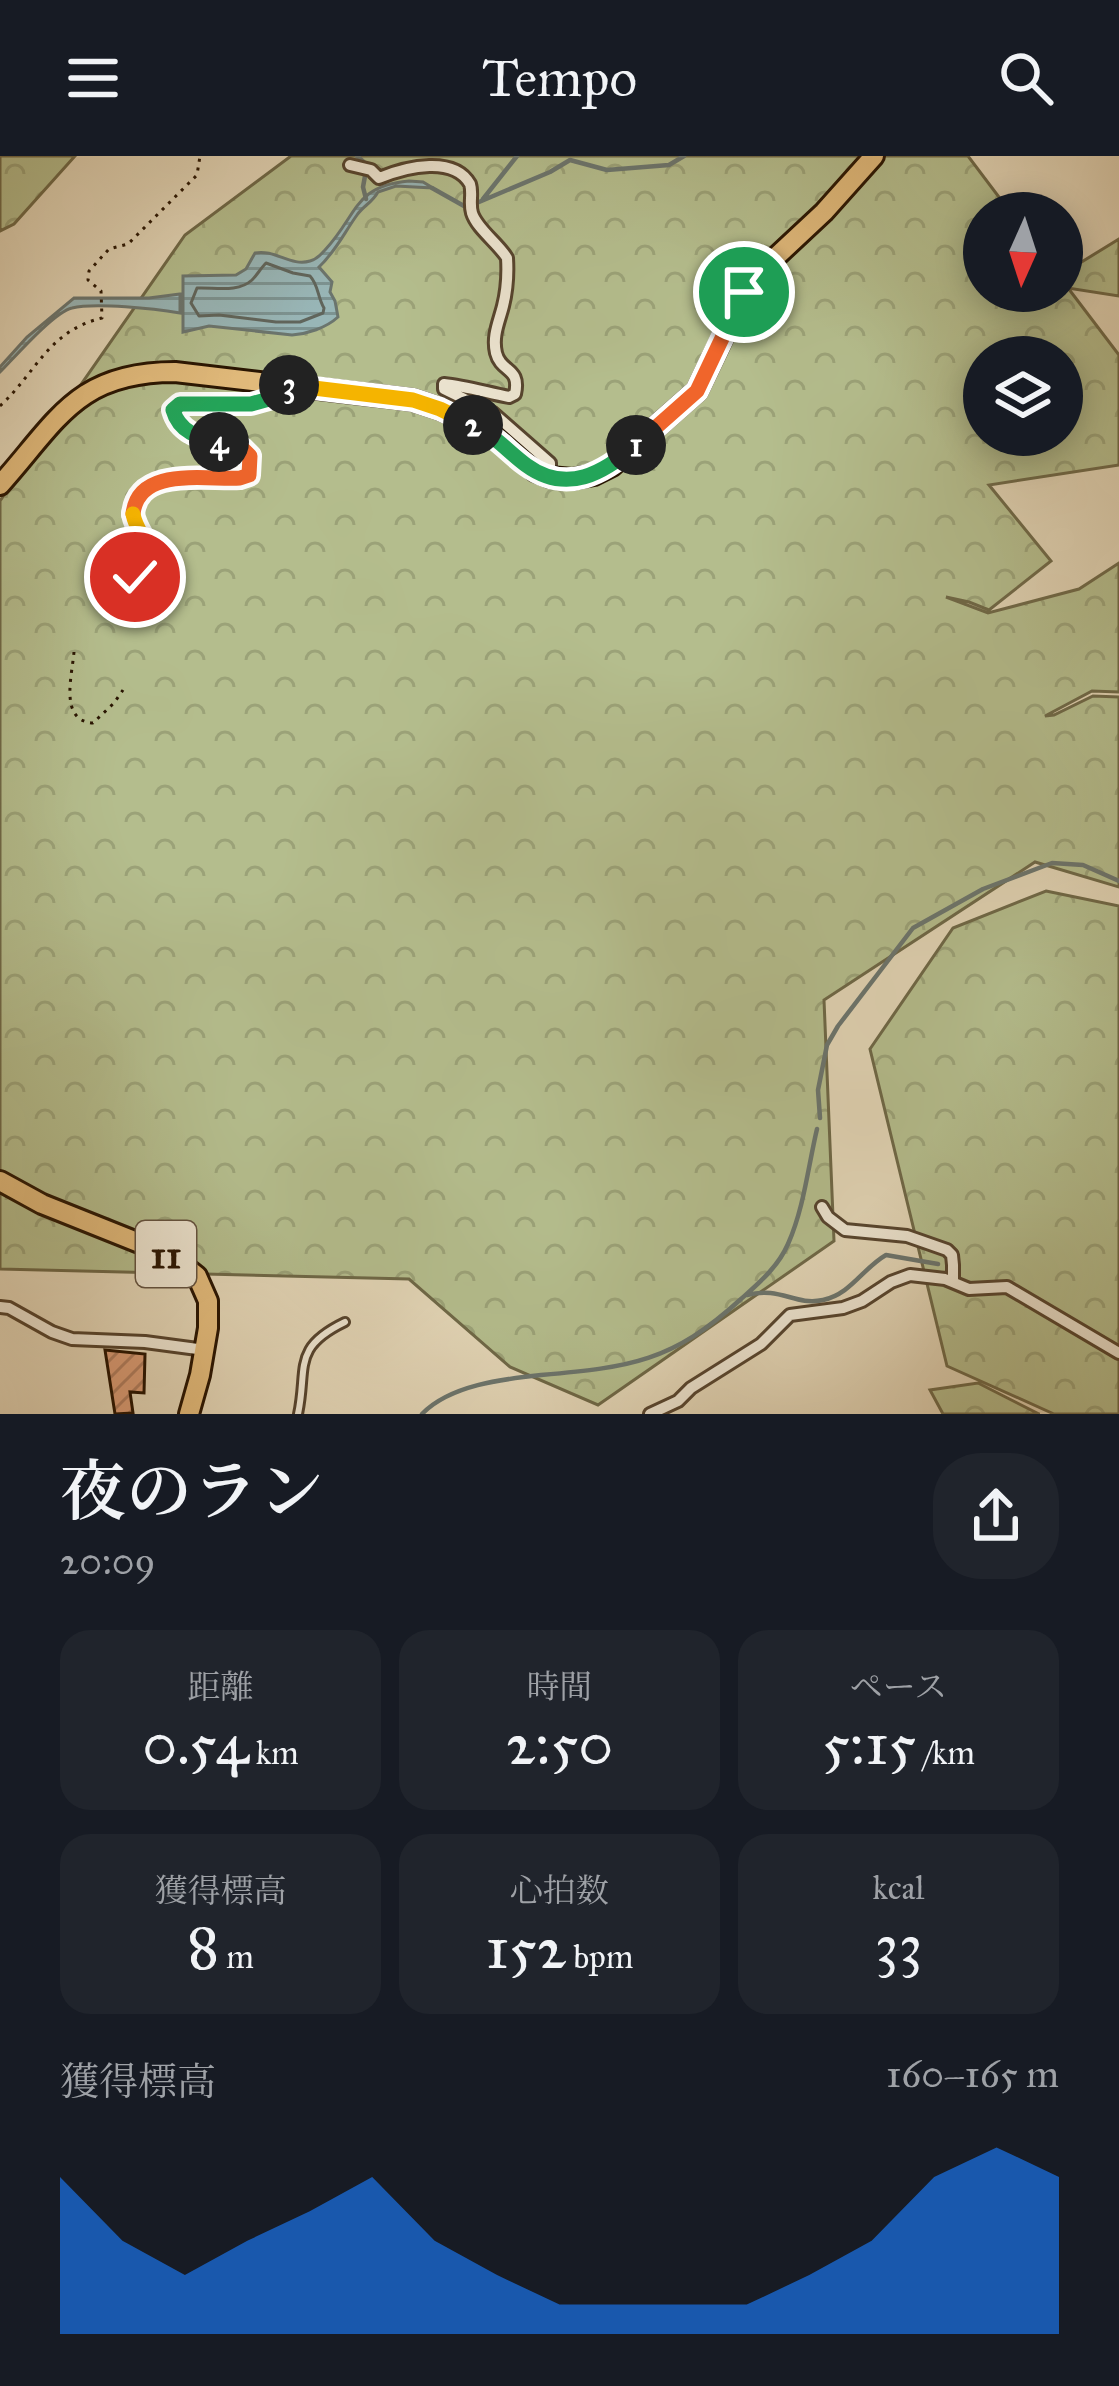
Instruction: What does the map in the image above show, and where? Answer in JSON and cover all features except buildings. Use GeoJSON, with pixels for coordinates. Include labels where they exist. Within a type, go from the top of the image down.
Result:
{"type":"FeatureCollection","features":[{"type":"Feature","properties":{"kind":"main road"},"geometry":{"type":"LineString","coordinates":[[0,485],[61,412],[84,394],[103,384],[152,372],[386,395],[427,404],[499,439],[520,460],[550,477],[594,475],[612,466],[697,391],[744,292],[874,156]]}},
{"type":"Feature","properties":{"kind":"main road","name":"11"},"geometry":{"type":"LineString","coordinates":[[0,1180],[42,1204],[172,1256],[190,1268],[208,1301],[205,1350],[189,1414]]}},
{"type":"Feature","properties":{"kind":"street"},"geometry":{"type":"LineString","coordinates":[[350,165],[371,170],[379,178],[443,159],[458,166],[469,181],[472,214],[507,258],[496,355],[517,385],[509,397],[448,383],[444,389],[493,413],[550,463],[550,477]]}},
{"type":"Feature","properties":{"kind":"street"},"geometry":{"type":"LineString","coordinates":[[822,1207],[845,1230],[907,1236],[947,1250],[953,1265],[952,1282]]}},
{"type":"Feature","properties":{"kind":"street"},"geometry":{"type":"LineString","coordinates":[[650,1414],[678,1402],[691,1388],[761,1344],[790,1315],[843,1308],[901,1277],[923,1276],[981,1290],[1007,1287],[1119,1353]]}},
{"type":"Feature","properties":{"kind":"street"},"geometry":{"type":"LineString","coordinates":[[0,1307],[72,1340],[205,1350]]}},
{"type":"Feature","properties":{"kind":"lane"},"geometry":{"type":"LineString","coordinates":[[298,1414],[303,1363],[320,1337],[345,1322]]}},
{"type":"Feature","properties":{"kind":"path"},"geometry":{"type":"LineString","coordinates":[[0,406],[49,348],[75,326],[101,318],[101,291],[88,280],[89,271],[109,249],[128,244],[196,175],[200,156]]}},
{"type":"Feature","properties":{"kind":"path"},"geometry":{"type":"LineString","coordinates":[[113,577],[135,577],[149,569],[150,547],[136,530],[133,515],[134,503],[148,485],[249,475],[250,456],[242,448],[189,432],[173,410],[180,404],[251,404],[269,399],[274,384]]}},
{"type":"Feature","properties":{"kind":"path"},"geometry":{"type":"LineString","coordinates":[[74,652],[70,702],[81,722],[93,723],[123,690]]}},
{"type":"Feature","properties":{"kind":"green space"},"geometry":{"type":"Polygon","coordinates":[[[0,156],[75,156],[14,224],[0,231],[0,156]]]}},
{"type":"Feature","properties":{"kind":"green space"},"geometry":{"type":"Polygon","coordinates":[[[291,156],[968,156],[995,192],[963,192],[963,312],[1083,312],[1083,308],[1119,355],[1119,465],[989,485],[1051,561],[989,610],[946,597],[988,613],[1079,589],[1119,563],[1119,692],[1092,691],[1045,716],[1093,696],[1119,697],[1119,887],[1035,862],[824,1000],[834,1241],[598,1405],[510,1367],[409,1279],[0,1269],[0,501],[185,235],[291,156]]]}},
{"type":"Feature","properties":{"kind":"green space"},"geometry":{"type":"Polygon","coordinates":[[[1119,239],[1119,296],[1083,290],[1083,261],[1119,239]]]}},
{"type":"Feature","properties":{"kind":"green space"},"geometry":{"type":"Polygon","coordinates":[[[1046,891],[1119,906],[1119,1414],[1054,1414],[947,1366],[870,1049],[953,928],[1046,891]]]}},
{"type":"Feature","properties":{"kind":"green space"},"geometry":{"type":"Polygon","coordinates":[[[978,1383],[1039,1414],[943,1414],[930,1390],[978,1383]]]}},
{"type":"Feature","properties":{"kind":"water"},"geometry":{"type":"Polygon","coordinates":[[[409,181],[433,188],[396,186],[378,192],[319,267],[332,282],[330,292],[338,317],[333,321],[292,335],[209,326],[183,332],[183,276],[236,275],[246,269],[255,253],[296,262],[313,260],[367,196],[391,184],[409,181]]]}},
{"type":"Feature","properties":{"kind":"water"},"geometry":{"type":"Polygon","coordinates":[[[180,294],[180,313],[110,306],[64,311],[0,372],[27,337],[74,298],[180,294]]]}},
{"type":"Feature","properties":{"kind":"waterway"},"geometry":{"type":"LineString","coordinates":[[357,156],[367,165],[366,199]]}},
{"type":"Feature","properties":{"kind":"waterway"},"geometry":{"type":"LineString","coordinates":[[483,199],[517,156]]}},
{"type":"Feature","properties":{"kind":"waterway"},"geometry":{"type":"LineString","coordinates":[[479,202],[570,160],[607,170],[669,165],[684,156]]}},
{"type":"Feature","properties":{"kind":"waterway"},"geometry":{"type":"LineString","coordinates":[[432,188],[464,206]]}},
{"type":"Feature","properties":{"kind":"waterway"},"geometry":{"type":"LineString","coordinates":[[820,1118],[818,1090],[827,1045],[913,928],[983,889],[1052,863],[1083,865],[1119,881]]}},
{"type":"Feature","properties":{"kind":"waterway"},"geometry":{"type":"LineString","coordinates":[[422,1414],[447,1396],[478,1385],[649,1358],[716,1320],[761,1281],[784,1252],[798,1216],[817,1129]]}},
{"type":"Feature","properties":{"kind":"waterway"},"geometry":{"type":"LineString","coordinates":[[747,1295],[823,1300],[841,1292],[886,1255],[938,1264]]}},
{"type":"Feature","properties":{"kind":"route"},"geometry":{"type":"LineString","coordinates":[[135,577],[149,569],[152,559],[133,515],[134,503],[148,485],[249,475],[250,456],[242,448],[202,438],[181,426],[173,410],[180,404],[251,404],[269,399],[274,384],[386,395],[440,409],[484,430],[535,471],[550,477],[594,475],[612,466],[697,391],[744,292]]}}]}
